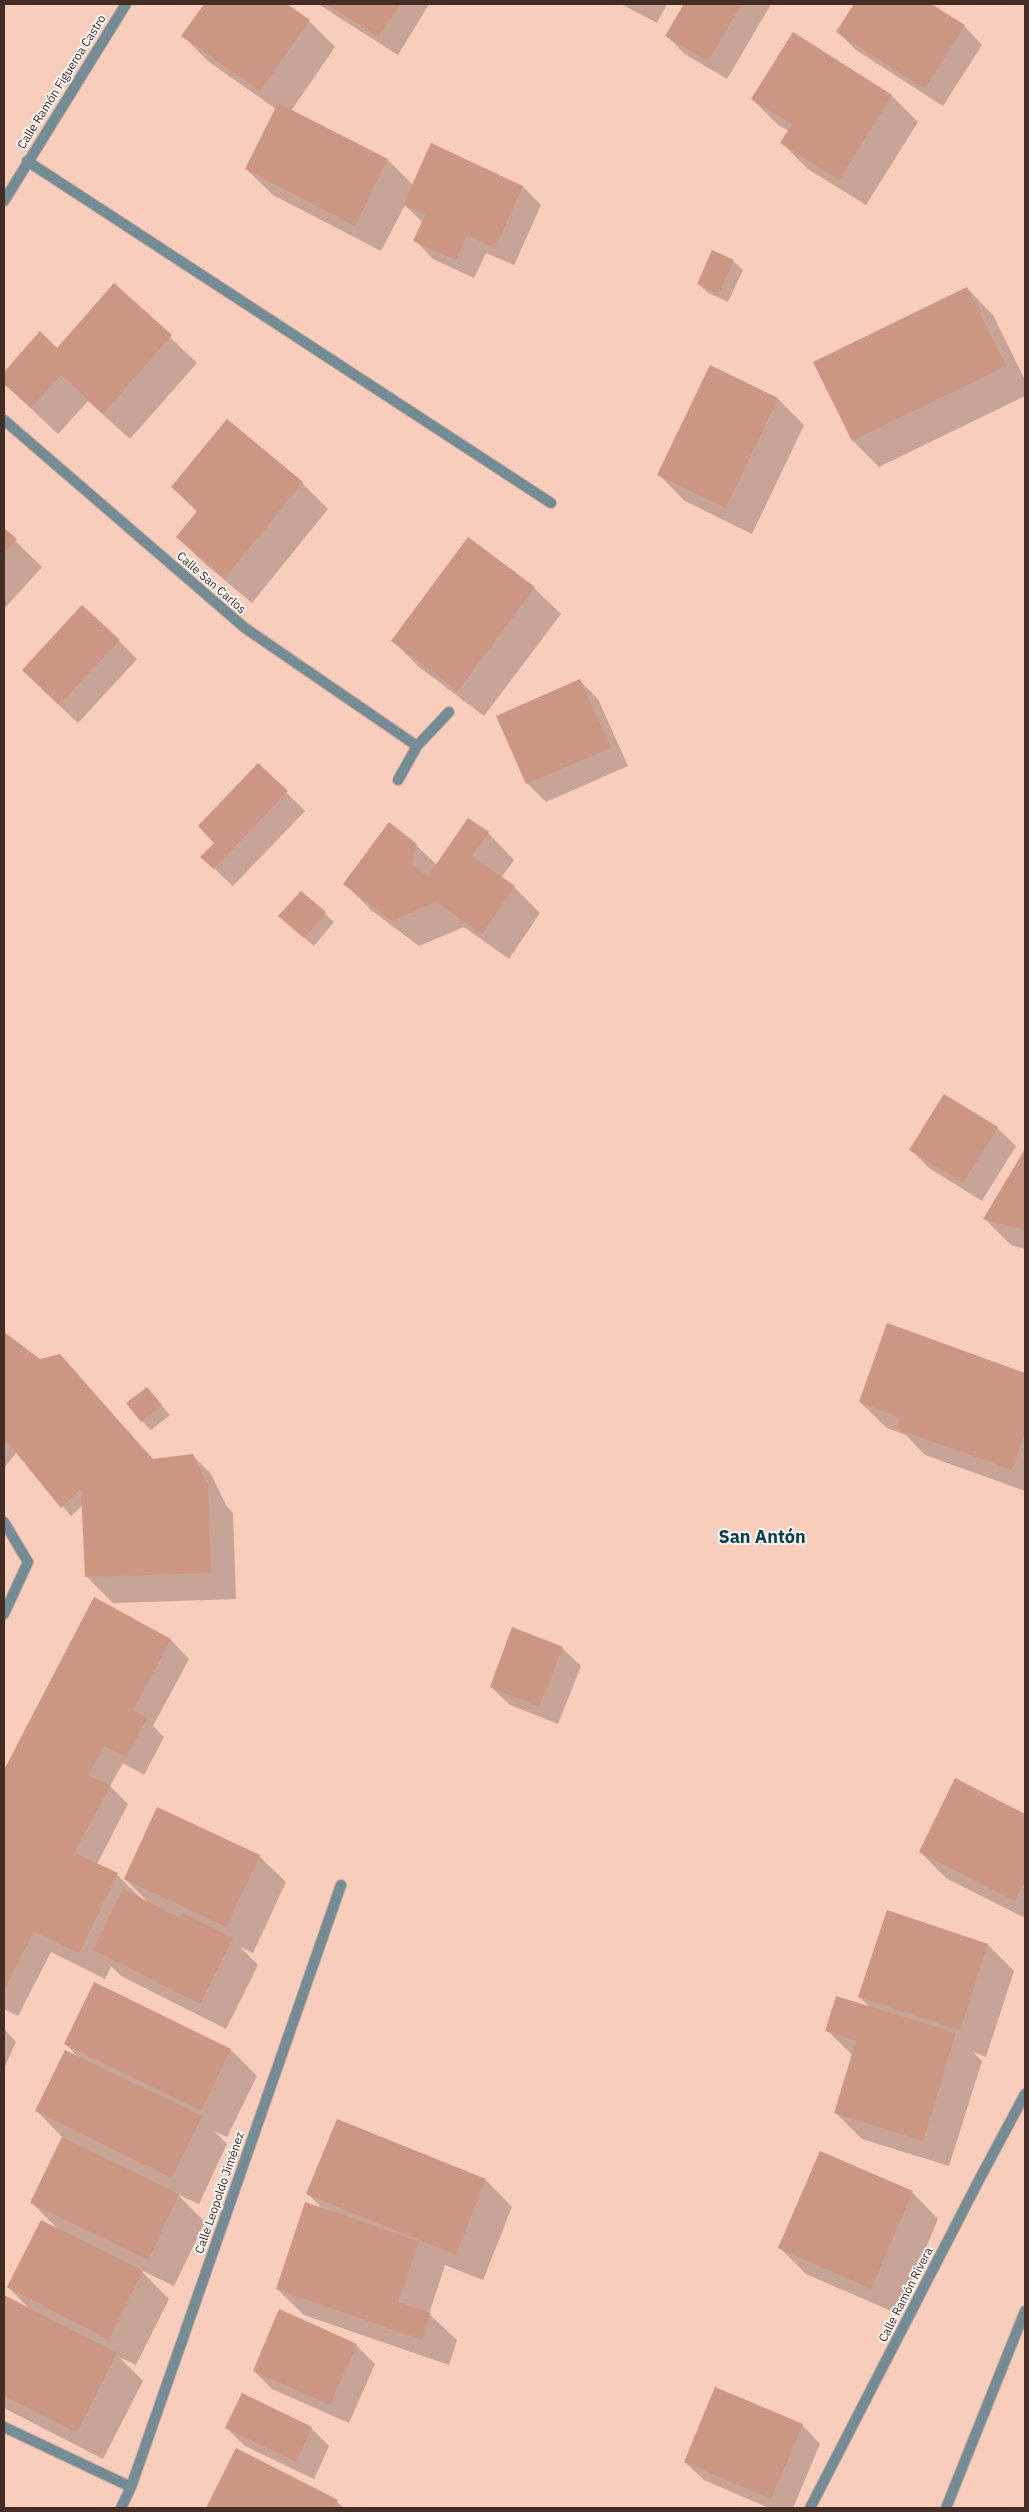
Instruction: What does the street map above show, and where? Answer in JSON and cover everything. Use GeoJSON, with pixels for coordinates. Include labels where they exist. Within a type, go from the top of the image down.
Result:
{"type":"FeatureCollection","features":[{"type":"Feature","properties":{"kind":"street","name":"Calle Ramón Figueroa Castro"},"geometry":{"type":"LineString","coordinates":[[4,201],[27,161],[126,4]]}},
{"type":"Feature","properties":{"kind":"street"},"geometry":{"type":"LineString","coordinates":[[27,161],[551,503]]}},
{"type":"Feature","properties":{"kind":"street","name":"Calle San Carlos"},"geometry":{"type":"LineString","coordinates":[[4,420],[245,628],[417,746]]}},
{"type":"Feature","properties":{"kind":"street"},"geometry":{"type":"LineString","coordinates":[[398,780],[417,746],[449,712]]}},
{"type":"Feature","properties":{"kind":"street"},"geometry":{"type":"LineString","coordinates":[[4,1522],[28,1562],[4,1614]]}},
{"type":"Feature","properties":{"kind":"street","name":"Calle Leopoldo Jiménez"},"geometry":{"type":"LineString","coordinates":[[121,2508],[131,2487],[340,1885]]}},
{"type":"Feature","properties":{"kind":"street","name":"Calle Ramón Rivera"},"geometry":{"type":"LineString","coordinates":[[810,2508],[1025,2094]]}},
{"type":"Feature","properties":{"kind":"street"},"geometry":{"type":"LineString","coordinates":[[946,2508],[1025,2311]]}},
{"type":"Feature","properties":{"kind":"street"},"geometry":{"type":"LineString","coordinates":[[4,2427],[131,2487]]}},
{"type":"Feature","properties":{"kind":"building"},"geometry":{"type":"Polygon","coordinates":[[[204,4],[287,4],[310,20],[260,91],[181,36],[204,4]]]}},
{"type":"Feature","properties":{"kind":"building"},"geometry":{"type":"Polygon","coordinates":[[[326,4],[400,4],[379,37],[326,4]]]}},
{"type":"Feature","properties":{"kind":"building"},"geometry":{"type":"Polygon","coordinates":[[[684,4],[742,4],[708,61],[665,36],[684,4]]]}},
{"type":"Feature","properties":{"kind":"building"},"geometry":{"type":"Polygon","coordinates":[[[854,4],[931,4],[965,25],[925,89],[836,32],[854,4]]]}},
{"type":"Feature","properties":{"kind":"building"},"geometry":{"type":"Polygon","coordinates":[[[793,32],[892,95],[839,180],[780,143],[792,124],[751,99],[793,32]]]}},
{"type":"Feature","properties":{"kind":"building"},"geometry":{"type":"Polygon","coordinates":[[[278,103],[388,159],[355,226],[245,169],[278,103]]]}},
{"type":"Feature","properties":{"kind":"building"},"geometry":{"type":"Polygon","coordinates":[[[431,143],[523,186],[495,248],[467,235],[456,260],[413,241],[425,215],[403,205],[431,143]]]}},
{"type":"Feature","properties":{"kind":"building"},"geometry":{"type":"Polygon","coordinates":[[[712,250],[734,260],[719,294],[697,284],[712,250]]]}},
{"type":"Feature","properties":{"kind":"building"},"geometry":{"type":"Polygon","coordinates":[[[114,283],[172,335],[103,414],[61,375],[31,408],[4,384],[4,372],[40,331],[57,348],[114,283]]]}},
{"type":"Feature","properties":{"kind":"building"},"geometry":{"type":"Polygon","coordinates":[[[967,287],[1006,366],[852,441],[813,362],[967,287]]]}},
{"type":"Feature","properties":{"kind":"building"},"geometry":{"type":"Polygon","coordinates":[[[710,365],[778,398],[726,508],[657,475],[710,365]]]}},
{"type":"Feature","properties":{"kind":"building"},"geometry":{"type":"Polygon","coordinates":[[[227,419],[303,482],[225,578],[176,537],[198,510],[171,487],[227,419]]]}},
{"type":"Feature","properties":{"kind":"building"},"geometry":{"type":"Polygon","coordinates":[[[4,528],[17,539],[4,554],[4,528]]]}},
{"type":"Feature","properties":{"kind":"building"},"geometry":{"type":"Polygon","coordinates":[[[468,537],[535,587],[458,691],[391,641],[468,537]]]}},
{"type":"Feature","properties":{"kind":"building"},"geometry":{"type":"Polygon","coordinates":[[[82,605],[120,640],[59,705],[22,670],[82,605]]]}},
{"type":"Feature","properties":{"kind":"building"},"geometry":{"type":"Polygon","coordinates":[[[580,679],[611,748],[526,784],[496,716],[580,679]]]}},
{"type":"Feature","properties":{"kind":"building"},"geometry":{"type":"Polygon","coordinates":[[[258,763],[288,791],[214,869],[200,857],[214,843],[198,826],[258,763]]]}},
{"type":"Feature","properties":{"kind":"building"},"geometry":{"type":"Polygon","coordinates":[[[468,818],[489,832],[472,856],[515,886],[482,934],[436,902],[392,921],[343,884],[389,822],[417,844],[411,864],[428,876],[468,818]]]}},
{"type":"Feature","properties":{"kind":"building"},"geometry":{"type":"Polygon","coordinates":[[[301,891],[326,912],[304,938],[278,916],[301,891]]]}},
{"type":"Feature","properties":{"kind":"building"},"geometry":{"type":"Polygon","coordinates":[[[944,1094],[998,1127],[963,1183],[909,1150],[944,1094]]]}},
{"type":"Feature","properties":{"kind":"building"},"geometry":{"type":"Polygon","coordinates":[[[1025,1149],[1025,1230],[983,1219],[1025,1149]]]}},
{"type":"Feature","properties":{"kind":"building"},"geometry":{"type":"Polygon","coordinates":[[[887,1323],[1025,1373],[1025,1432],[1012,1470],[897,1429],[901,1418],[859,1402],[887,1323]]]}},
{"type":"Feature","properties":{"kind":"building"},"geometry":{"type":"Polygon","coordinates":[[[4,1332],[40,1359],[60,1354],[152,1459],[193,1454],[208,1485],[211,1573],[85,1577],[81,1489],[61,1508],[4,1438],[4,1332]]]}},
{"type":"Feature","properties":{"kind":"building"},"geometry":{"type":"Polygon","coordinates":[[[147,1387],[162,1405],[141,1422],[126,1403],[147,1387]]]}},
{"type":"Feature","properties":{"kind":"building"},"geometry":{"type":"Polygon","coordinates":[[[94,1597],[171,1639],[133,1710],[147,1718],[126,1757],[104,1746],[88,1776],[111,1785],[74,1853],[118,1873],[79,1953],[34,1932],[4,1990],[4,1770],[94,1597]]]}},
{"type":"Feature","properties":{"kind":"building"},"geometry":{"type":"Polygon","coordinates":[[[512,1627],[563,1647],[539,1707],[490,1687],[512,1627]]]}},
{"type":"Feature","properties":{"kind":"building"},"geometry":{"type":"Polygon","coordinates":[[[955,1778],[1025,1814],[1025,1881],[1015,1901],[919,1852],[955,1778]]]}},
{"type":"Feature","properties":{"kind":"building"},"geometry":{"type":"Polygon","coordinates":[[[157,1807],[260,1855],[226,1927],[124,1879],[157,1807]]]}},
{"type":"Feature","properties":{"kind":"building"},"geometry":{"type":"Polygon","coordinates":[[[123,1889],[180,1918],[183,1913],[233,1938],[200,2004],[93,1950],[123,1889]]]}},
{"type":"Feature","properties":{"kind":"building"},"geometry":{"type":"Polygon","coordinates":[[[887,1910],[988,1944],[960,2031],[858,1997],[887,1910]]]}},
{"type":"Feature","properties":{"kind":"building"},"geometry":{"type":"Polygon","coordinates":[[[94,1982],[231,2049],[201,2111],[64,2044],[94,1982]]]}},
{"type":"Feature","properties":{"kind":"building"},"geometry":{"type":"Polygon","coordinates":[[[836,1996],[956,2033],[923,2141],[834,2113],[856,2041],[825,2031],[836,1996]]]}},
{"type":"Feature","properties":{"kind":"building"},"geometry":{"type":"Polygon","coordinates":[[[65,2050],[202,2116],[172,2178],[35,2111],[65,2050]]]}},
{"type":"Feature","properties":{"kind":"building"},"geometry":{"type":"Polygon","coordinates":[[[337,2119],[486,2179],[456,2255],[306,2194],[337,2119]]]}},
{"type":"Feature","properties":{"kind":"building"},"geometry":{"type":"Polygon","coordinates":[[[62,2137],[179,2194],[148,2260],[30,2203],[62,2137]]]}},
{"type":"Feature","properties":{"kind":"building"},"geometry":{"type":"Polygon","coordinates":[[[820,2151],[913,2191],[871,2289],[778,2248],[820,2151]]]}},
{"type":"Feature","properties":{"kind":"building"},"geometry":{"type":"Polygon","coordinates":[[[305,2202],[419,2241],[398,2302],[431,2313],[422,2340],[276,2289],[305,2202]]]}},
{"type":"Feature","properties":{"kind":"building"},"geometry":{"type":"Polygon","coordinates":[[[41,2220],[143,2271],[109,2340],[7,2287],[41,2220]]]}},
{"type":"Feature","properties":{"kind":"building"},"geometry":{"type":"Polygon","coordinates":[[[4,2295],[117,2353],[77,2433],[4,2396],[4,2295]]]}},
{"type":"Feature","properties":{"kind":"building"},"geometry":{"type":"Polygon","coordinates":[[[279,2309],[357,2344],[330,2405],[253,2371],[279,2309]]]}},
{"type":"Feature","properties":{"kind":"building"},"geometry":{"type":"Polygon","coordinates":[[[715,2387],[803,2424],[771,2499],[684,2462],[715,2387]]]}},
{"type":"Feature","properties":{"kind":"building"},"geometry":{"type":"Polygon","coordinates":[[[242,2393],[312,2427],[296,2462],[225,2428],[242,2393]]]}},
{"type":"Feature","properties":{"kind":"building"},"geometry":{"type":"Polygon","coordinates":[[[236,2448],[338,2500],[334,2508],[206,2508],[236,2448]]]}},
{"type":"Feature","properties":{"kind":"district","name":"San Antón"},"geometry":{"type":"Point","coordinates":[762,1538]}}]}
